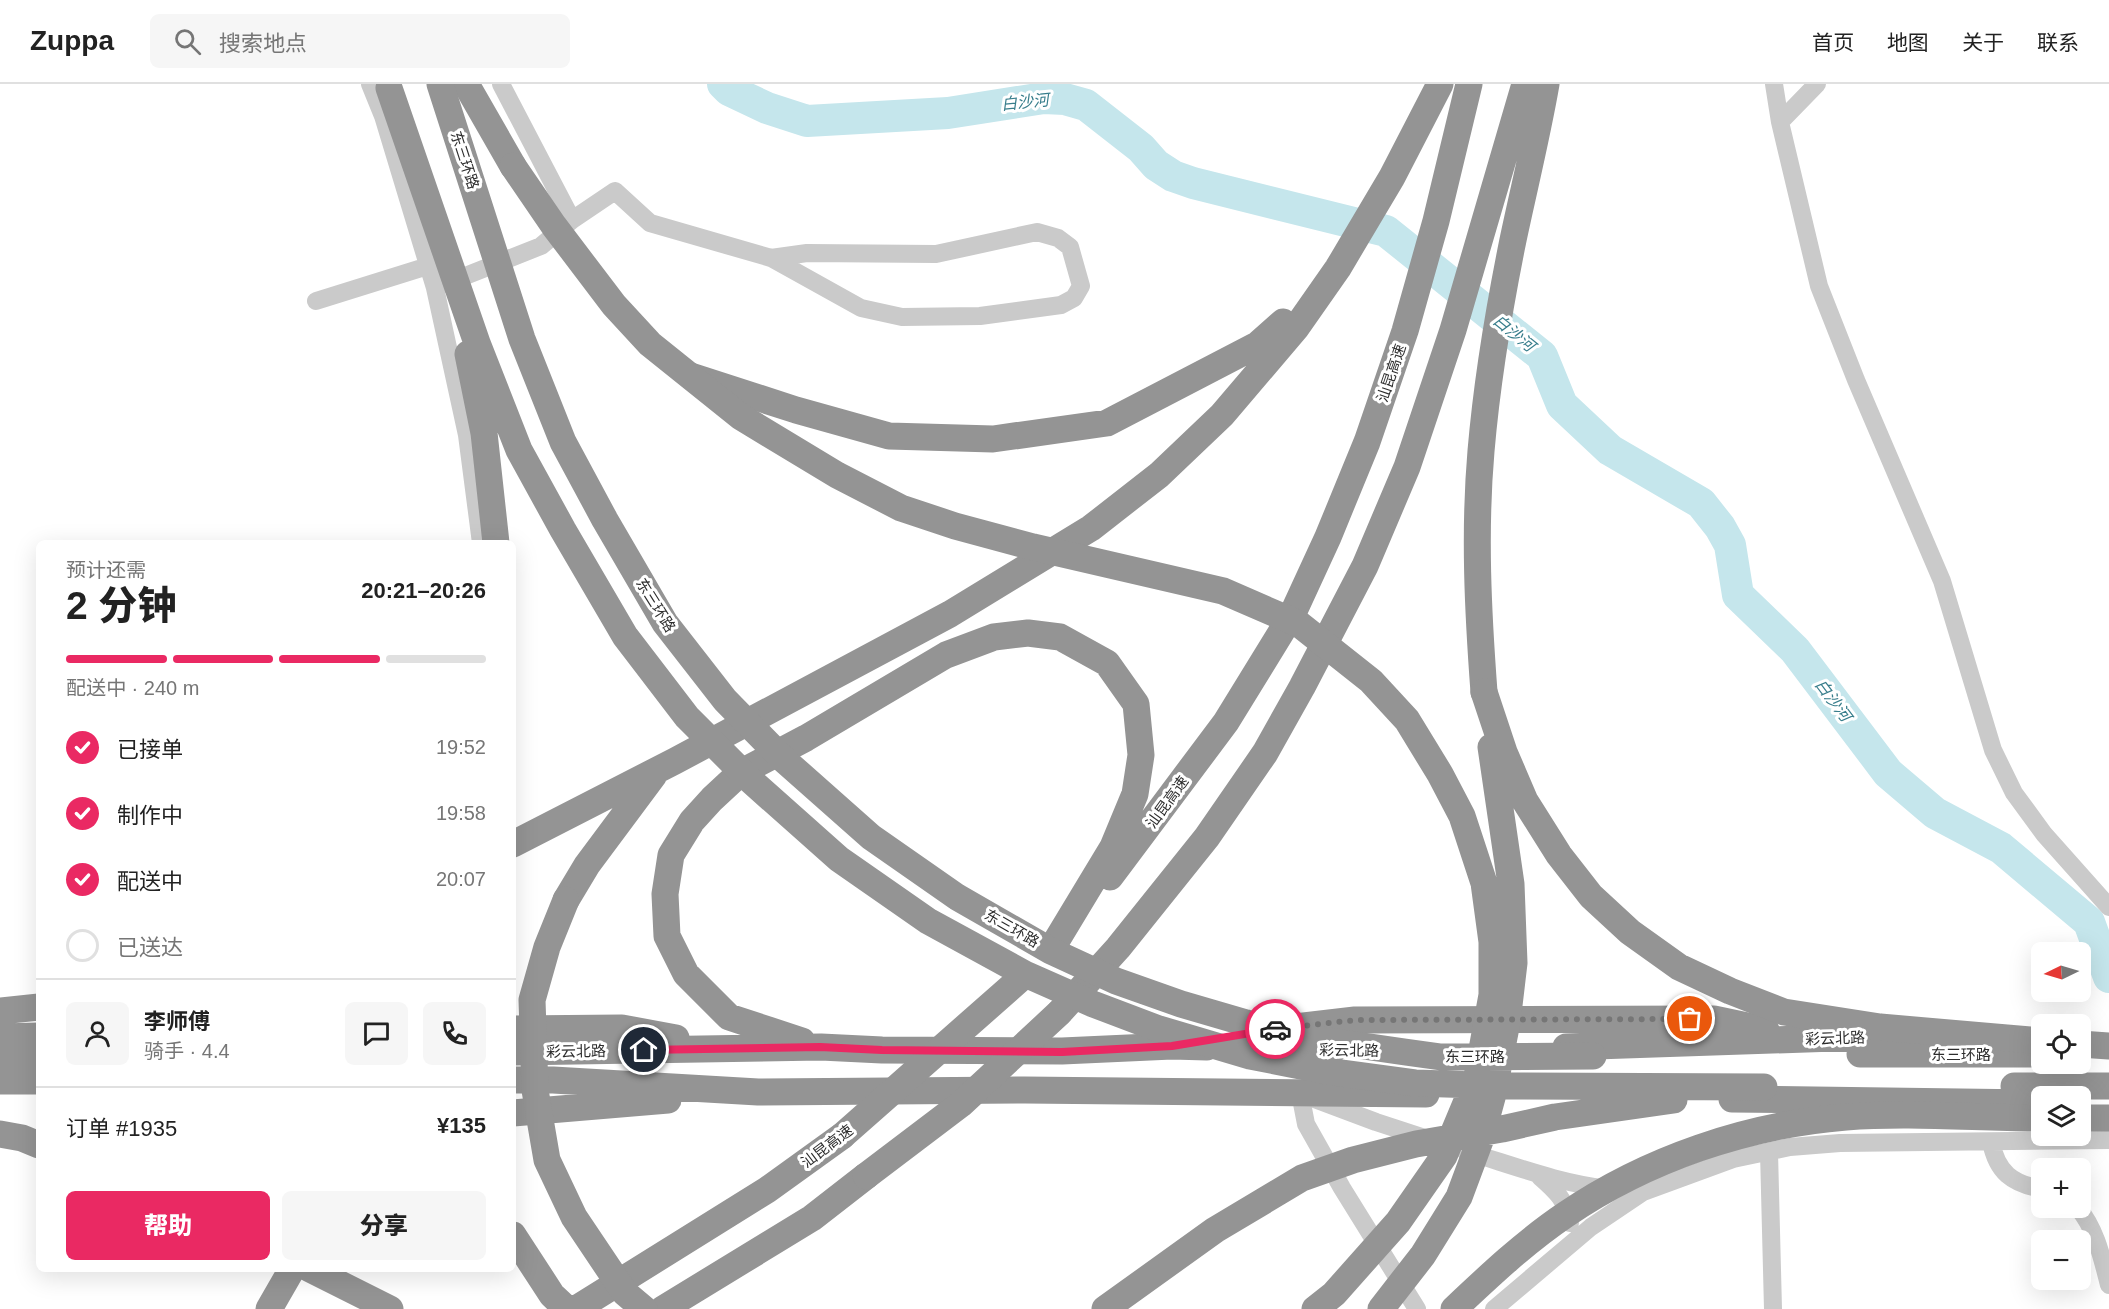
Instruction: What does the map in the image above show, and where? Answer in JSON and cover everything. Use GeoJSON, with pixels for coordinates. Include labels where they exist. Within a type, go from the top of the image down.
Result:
{"type":"FeatureCollection","features":[{"type":"Feature","properties":{"kind":"highway","name":"东三环路"},"geometry":{"type":"LineString","coordinates":[[387,84],[437,258],[477,343],[519,450],[625,636],[687,717],[749,779],[839,859],[928,921],[1025,974],[1093,1004],[1193,1040],[1250,1056],[1326,1071],[1426,1083],[1507,1086],[1764,1087]]}},
{"type":"Feature","properties":{"kind":"highway","name":"东三环路"},"geometry":{"type":"LineString","coordinates":[[440,84],[522,339],[563,442],[665,623],[725,700],[784,760],[871,837],[957,897],[1051,951],[1116,981],[1181,1004],[1246,1023],[1315,1039],[1442,1057],[2031,1054]]}},
{"type":"Feature","properties":{"kind":"highway"},"geometry":{"type":"LineString","coordinates":[[466,84],[513,165],[554,226],[614,305],[650,344],[741,417],[837,476],[901,508],[955,526],[1033,547],[1223,591],[1299,624],[1371,681],[1407,720],[1462,816],[1484,883],[1492,942],[1492,995],[1477,1077],[1444,1156],[1398,1222],[1334,1294],[1315,1309]]}},
{"type":"Feature","properties":{"kind":"highway"},"geometry":{"type":"LineString","coordinates":[[516,842],[951,614],[1091,528],[1159,475],[1222,415],[1296,328],[1329,281],[1392,177],[1440,84]]}},
{"type":"Feature","properties":{"kind":"highway","name":"汕昆高速"},"geometry":{"type":"LineString","coordinates":[[576,1309],[767,1190],[842,1136],[1020,979],[1066,935],[1226,722],[1293,613],[1328,537],[1367,442],[1405,331],[1469,84]]}},
{"type":"Feature","properties":{"kind":"highway"},"geometry":{"type":"LineString","coordinates":[[663,1309],[812,1218],[961,1104],[1059,1013],[1118,948],[1200,847],[1265,753],[1365,566],[1407,467],[1443,358],[1525,84]]}},
{"type":"Feature","properties":{"kind":"highway"},"geometry":{"type":"LineString","coordinates":[[1381,1309],[1423,1255],[1459,1197],[1481,1138],[1493,1094],[1507,1022],[1514,963],[1510,884],[1484,692],[1478,612],[1477,567],[1481,452],[1489,382],[1513,242],[1546,84]]}},
{"type":"Feature","properties":{"kind":"highway"},"geometry":{"type":"LineString","coordinates":[[437,258],[484,433],[496,540]]}},
{"type":"Feature","properties":{"kind":"highway"},"geometry":{"type":"LineString","coordinates":[[689,376],[796,410],[889,436],[993,439],[1107,423],[1257,345],[1329,281]]}},
{"type":"Feature","properties":{"kind":"highway"},"geometry":{"type":"LineString","coordinates":[[820,1047],[729,1017],[686,974],[667,936],[665,894],[671,855],[692,821],[711,799],[741,773],[806,738],[946,655],[994,637],[1028,633],[1060,637],[1107,663],[1136,704],[1141,755],[1135,794],[1113,847],[1052,948]]}},
{"type":"Feature","properties":{"kind":"highway"},"geometry":{"type":"LineString","coordinates":[[1484,692],[1504,752],[1525,801],[1559,855],[1591,896],[1630,932],[1679,967],[1730,991],[1784,1012],[1880,1027],[2031,1040]]}},
{"type":"Feature","properties":{"kind":"highway"},"geometry":{"type":"LineString","coordinates":[[644,1309],[626,1293],[574,1217],[547,1160],[535,1090],[532,1000],[547,947],[566,900],[587,865],[659,769]]}},
{"type":"Feature","properties":{"kind":"highway"},"geometry":{"type":"LineString","coordinates":[[0,1011],[36,1008]]}},
{"type":"Feature","properties":{"kind":"highway"},"geometry":{"type":"LineString","coordinates":[[2091,1028],[2109,1027]]}},
{"type":"Feature","properties":{"kind":"highway"},"geometry":{"type":"LineString","coordinates":[[516,1029],[622,1028],[733,1049]]}},
{"type":"Feature","properties":{"kind":"highway","name":"彩云北路"},"geometry":{"type":"LineString","coordinates":[[516,1052],[820,1047],[1062,1052],[1172,1046],[1405,1051],[2031,1030]]}},
{"type":"Feature","properties":{"kind":"highway"},"geometry":{"type":"LineString","coordinates":[[0,1037],[36,1036]]}},
{"type":"Feature","properties":{"kind":"highway"},"geometry":{"type":"LineString","coordinates":[[2091,1045],[2109,1046]]}},
{"type":"Feature","properties":{"kind":"highway"},"geometry":{"type":"LineString","coordinates":[[2091,1054],[2109,1054]]}},
{"type":"Feature","properties":{"kind":"highway"},"geometry":{"type":"LineString","coordinates":[[0,1056],[36,1056]]}},
{"type":"Feature","properties":{"kind":"highway","name":"彩云北路"},"geometry":{"type":"LineString","coordinates":[[516,1080],[553,1080],[758,1092],[1025,1090],[2031,1103]]}},
{"type":"Feature","properties":{"kind":"highway"},"geometry":{"type":"LineString","coordinates":[[0,1081],[36,1081]]}},
{"type":"Feature","properties":{"kind":"highway"},"geometry":{"type":"LineString","coordinates":[[1105,1309],[1215,1230],[1302,1178],[1353,1160],[1416,1144],[1555,1118],[1764,1087],[2109,1086]]}},
{"type":"Feature","properties":{"kind":"highway"},"geometry":{"type":"LineString","coordinates":[[516,1113],[758,1092]]}},
{"type":"Feature","properties":{"kind":"highway"},"geometry":{"type":"LineString","coordinates":[[2091,1103],[2109,1104]]}},
{"type":"Feature","properties":{"kind":"highway"},"geometry":{"type":"LineString","coordinates":[[1454,1309],[1496,1270],[1564,1215],[1623,1180],[1712,1142],[1794,1122],[1848,1117],[2031,1118]]}},
{"type":"Feature","properties":{"kind":"highway"},"geometry":{"type":"LineString","coordinates":[[2091,1124],[2109,1118]]}},
{"type":"Feature","properties":{"kind":"highway"},"geometry":{"type":"LineString","coordinates":[[0,1134],[22,1138],[36,1144]]}},
{"type":"Feature","properties":{"kind":"highway"},"geometry":{"type":"LineString","coordinates":[[0,1153],[36,1154]]}},
{"type":"Feature","properties":{"kind":"highway"},"geometry":{"type":"LineString","coordinates":[[516,1240],[552,1294],[567,1309]]}},
{"type":"Feature","properties":{"kind":"highway"},"geometry":{"type":"LineString","coordinates":[[269,1309],[290,1272]]}},
{"type":"Feature","properties":{"kind":"highway"},"geometry":{"type":"LineString","coordinates":[[316,1272],[390,1309]]}},
{"type":"Feature","properties":{"kind":"street"},"geometry":{"type":"LineString","coordinates":[[370,84],[437,258],[435,288],[467,435],[481,540]]}},
{"type":"Feature","properties":{"kind":"street"},"geometry":{"type":"LineString","coordinates":[[501,84],[572,220]]}},
{"type":"Feature","properties":{"kind":"street"},"geometry":{"type":"LineString","coordinates":[[1774,84],[1780,122],[1820,286],[1856,380],[1942,581],[1993,750],[2014,793],[2044,834],[2109,907]]}},
{"type":"Feature","properties":{"kind":"street"},"geometry":{"type":"LineString","coordinates":[[1780,122],[1817,84]]}},
{"type":"Feature","properties":{"kind":"street"},"geometry":{"type":"LineString","coordinates":[[435,288],[541,246],[572,220],[615,191],[650,223],[771,258],[861,308],[902,317],[980,316],[1061,305],[1074,298],[1081,286],[1070,247],[1058,238],[1037,232],[936,254],[807,253],[771,258]]}},
{"type":"Feature","properties":{"kind":"street"},"geometry":{"type":"LineString","coordinates":[[316,301],[437,258]]}},
{"type":"Feature","properties":{"kind":"street"},"geometry":{"type":"LineString","coordinates":[[1300,1093],[1376,1122],[1538,1176],[1572,1184],[1643,1192]]}},
{"type":"Feature","properties":{"kind":"street"},"geometry":{"type":"LineString","coordinates":[[1300,1093],[1306,1124],[1342,1188],[1417,1309]]}},
{"type":"Feature","properties":{"kind":"street"},"geometry":{"type":"LineString","coordinates":[[2091,1134],[2109,1140]]}},
{"type":"Feature","properties":{"kind":"street"},"geometry":{"type":"LineString","coordinates":[[1494,1309],[1591,1227],[1643,1192],[1733,1160],[1790,1147],[1840,1143],[1991,1142],[2031,1136]]}},
{"type":"Feature","properties":{"kind":"street"},"geometry":{"type":"LineString","coordinates":[[1991,1142],[1993,1154],[1999,1166],[2023,1186],[2031,1187]]}},
{"type":"Feature","properties":{"kind":"street"},"geometry":{"type":"LineString","coordinates":[[1769,1152],[1773,1309]]}},
{"type":"Feature","properties":{"kind":"street"},"geometry":{"type":"LineString","coordinates":[[1538,1176],[1561,1197],[1569,1216],[1569,1236],[1563,1251]]}},
{"type":"Feature","properties":{"kind":"street"},"geometry":{"type":"LineString","coordinates":[[2087,1218],[2100,1251],[2109,1285]]}},
{"type":"Feature","properties":{"kind":"waterway","name":"白沙河"},"geometry":{"type":"LineString","coordinates":[[723,84],[729,90],[767,108],[807,121],[948,113],[1044,98],[1065,99],[1086,105],[1141,148],[1156,165],[1173,176],[1386,231],[1542,356],[1562,405],[1610,450],[1701,503],[1720,527],[1730,545],[1738,595],[1795,650],[1888,773],[1935,813],[2001,848],[2089,922],[2109,977]]}},
{"type":"Feature","properties":{"kind":"way so far"},"geometry":{"type":"LineString","coordinates":[[1275,1029],[1356,1020],[1690,1019]]}},
{"type":"Feature","properties":{"kind":"route"},"geometry":{"type":"LineString","coordinates":[[644,1050],[820,1047],[1062,1052],[1172,1046],[1275,1029]]}}]}
